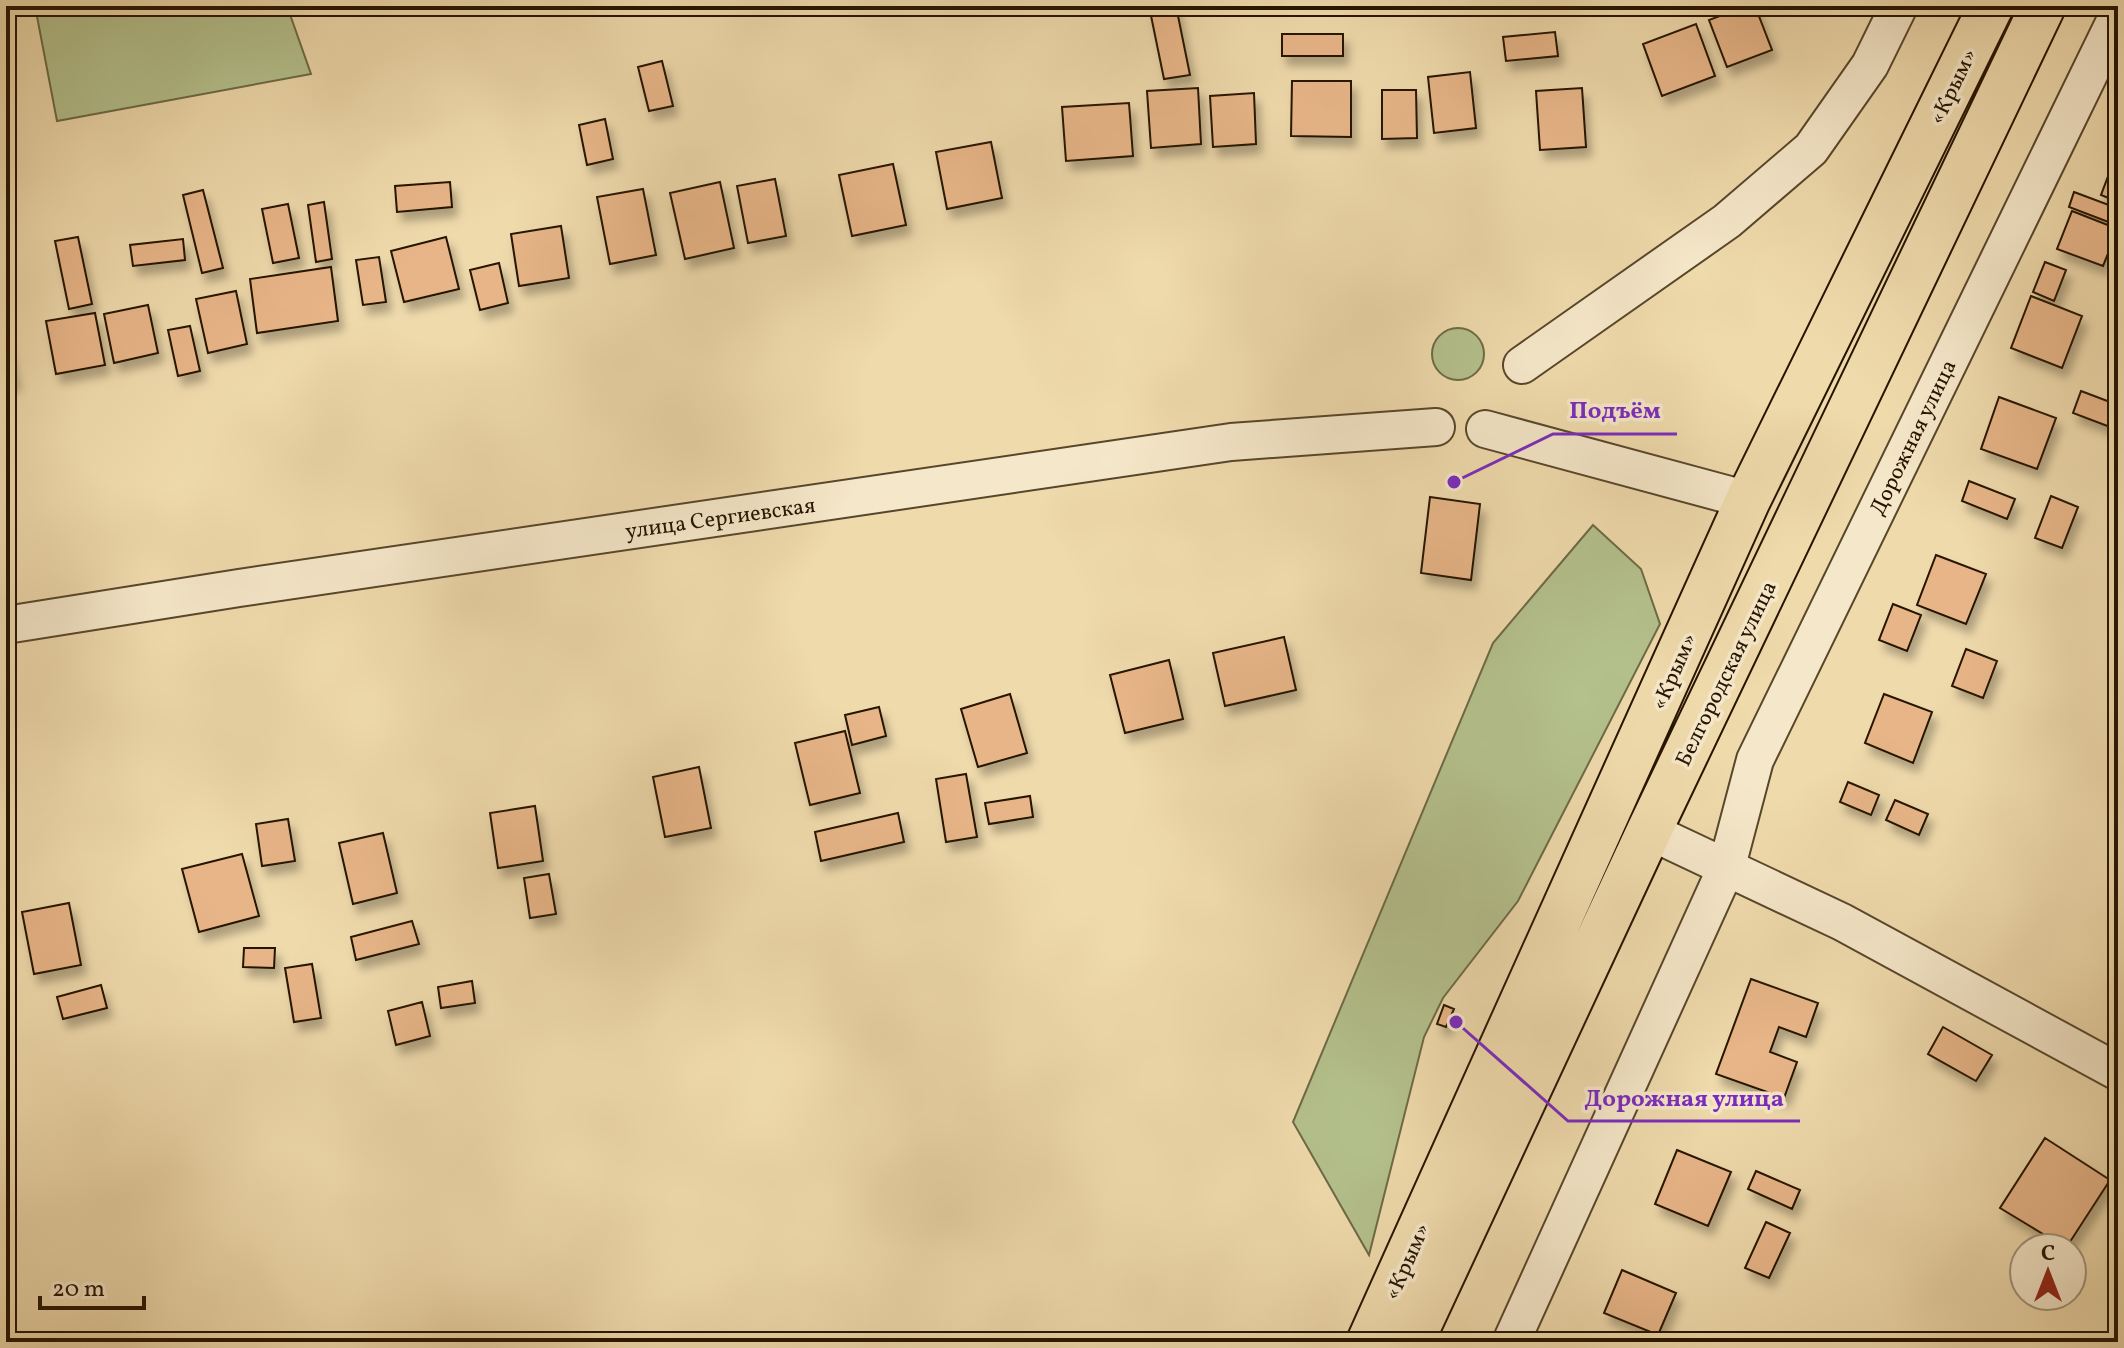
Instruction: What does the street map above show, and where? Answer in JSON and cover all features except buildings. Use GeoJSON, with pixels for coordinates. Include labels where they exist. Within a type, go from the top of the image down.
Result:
{"type":"FeatureCollection","features":[{"type":"Feature","properties":{"kind":"main road","name":"«Крым»"},"geometry":{"type":"LineString","coordinates":[[1369,1342],[1748,500],[1991,6]]}},
{"type":"Feature","properties":{"kind":"main road","name":"Белгородская улица"},"geometry":{"type":"LineString","coordinates":[[1411,1342],[1649,831],[2043,6]]}},
{"type":"Feature","properties":{"kind":"street"},"geometry":{"type":"LineString","coordinates":[[1522,365],[1727,221],[1811,149],[1870,65],[1899,6]]}},
{"type":"Feature","properties":{"kind":"street","name":"Дорожная улица"},"geometry":{"type":"LineString","coordinates":[[1511,1342],[1727,866],[1755,760],[2118,15]]}},
{"type":"Feature","properties":{"kind":"street","name":"улица Сергиевская"},"geometry":{"type":"LineString","coordinates":[[6,625],[1231,442],[1436,427]]}},
{"type":"Feature","properties":{"kind":"street"},"geometry":{"type":"LineString","coordinates":[[1485,429],[1748,500]]}},
{"type":"Feature","properties":{"kind":"street"},"geometry":{"type":"LineString","coordinates":[[1649,831],[1842,922],[2118,1072]]}},
{"type":"Feature","properties":{"kind":"green space"},"geometry":{"type":"Polygon","coordinates":[[[35,6],[287,6],[311,74],[57,121],[35,6]]]}},
{"type":"Feature","properties":{"kind":"green space"},"geometry":{"type":"Polygon","coordinates":[[[1458,328],[1477,335],[1484,354],[1477,373],[1458,380],[1439,373],[1432,354],[1439,335],[1458,328]]]}},
{"type":"Feature","properties":{"kind":"green space"},"geometry":{"type":"Polygon","coordinates":[[[1593,525],[1641,569],[1660,624],[1518,901],[1443,998],[1424,1037],[1369,1255],[1293,1122],[1493,643],[1593,525]]]}},
{"type":"Feature","properties":{"kind":"place","name":"Подъём"},"geometry":{"type":"Point","coordinates":[1454,482]}},
{"type":"Feature","properties":{"kind":"place","name":"Дорожная улица"},"geometry":{"type":"Point","coordinates":[1456,1022]}}]}
